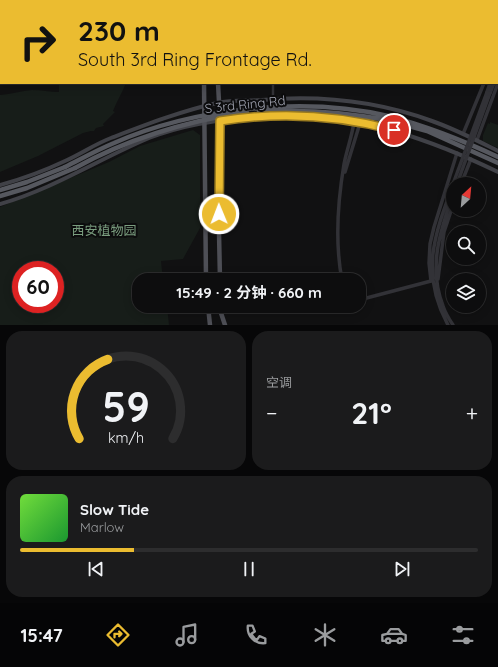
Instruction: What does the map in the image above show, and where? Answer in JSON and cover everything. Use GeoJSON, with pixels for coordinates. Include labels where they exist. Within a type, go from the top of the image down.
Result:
{"type":"FeatureCollection","features":[{"type":"Feature","properties":{"kind":"highway","name":"S 3rd Ring Rd"},"geometry":{"type":"LineString","coordinates":[[0,190],[27,182],[65,167],[114,143],[154,128],[227,111],[290,106],[358,110],[434,129],[469,143],[498,158]]}},
{"type":"Feature","properties":{"kind":"highway","name":"S 3rd Ring Rd"},"geometry":{"type":"LineString","coordinates":[[0,196],[27,188],[75,168],[132,140],[219,116],[249,112],[296,110],[387,118],[427,131],[498,163]]}},
{"type":"Feature","properties":{"kind":"main road"},"geometry":{"type":"LineString","coordinates":[[204,84],[206,273]]}},
{"type":"Feature","properties":{"kind":"main road"},"geometry":{"type":"LineString","coordinates":[[218,84],[220,121],[218,184],[220,273]]}},
{"type":"Feature","properties":{"kind":"main road"},"geometry":{"type":"LineString","coordinates":[[0,185],[27,177],[65,162],[109,139],[158,120],[219,103],[273,99],[325,98],[397,110],[432,121],[498,150]]}},
{"type":"Feature","properties":{"kind":"main road"},"geometry":{"type":"LineString","coordinates":[[0,204],[64,180],[150,138],[205,123],[244,118],[289,116],[360,123],[403,133],[457,153],[498,172]]}},
{"type":"Feature","properties":{"kind":"main road"},"geometry":{"type":"LineString","coordinates":[[209,313],[210,325]]}},
{"type":"Feature","properties":{"kind":"main road"},"geometry":{"type":"LineString","coordinates":[[221,313],[225,325]]}},
{"type":"Feature","properties":{"kind":"street"},"geometry":{"type":"LineString","coordinates":[[272,84],[273,99]]}},
{"type":"Feature","properties":{"kind":"street"},"geometry":{"type":"LineString","coordinates":[[463,134],[484,84]]}},
{"type":"Feature","properties":{"kind":"street"},"geometry":{"type":"LineString","coordinates":[[459,177],[490,84]]}},
{"type":"Feature","properties":{"kind":"street"},"geometry":{"type":"LineString","coordinates":[[456,177],[488,92],[493,84]]}},
{"type":"Feature","properties":{"kind":"street"},"geometry":{"type":"LineString","coordinates":[[477,140],[498,84]]}},
{"type":"Feature","properties":{"kind":"street"},"geometry":{"type":"LineString","coordinates":[[341,273],[338,223],[344,164],[354,122]]}},
{"type":"Feature","properties":{"kind":"street"},"geometry":{"type":"LineString","coordinates":[[342,179],[360,123]]}},
{"type":"Feature","properties":{"kind":"street"},"geometry":{"type":"LineString","coordinates":[[448,325],[439,309],[429,263],[430,244],[434,227],[457,153]]}},
{"type":"Feature","properties":{"kind":"street"},"geometry":{"type":"LineString","coordinates":[[464,177],[471,159]]}},
{"type":"Feature","properties":{"kind":"street"},"geometry":{"type":"LineString","coordinates":[[432,281],[433,253],[436,236],[446,210]]}},
{"type":"Feature","properties":{"kind":"street"},"geometry":{"type":"LineString","coordinates":[[446,210],[437,250],[436,270],[437,284],[443,306],[453,325]]}},
{"type":"Feature","properties":{"kind":"street"},"geometry":{"type":"LineString","coordinates":[[437,284],[444,232],[449,217]]}},
{"type":"Feature","properties":{"kind":"street"},"geometry":{"type":"LineString","coordinates":[[366,298],[432,281]]}},
{"type":"Feature","properties":{"kind":"green space"},"geometry":{"type":"Polygon","coordinates":[[[59,84],[126,84],[113,111],[115,112],[103,124],[104,126],[96,128],[94,131],[83,133],[38,156],[0,172],[0,95],[32,90],[59,92],[59,84]]]}},
{"type":"Feature","properties":{"kind":"green space"},"geometry":{"type":"Polygon","coordinates":[[[490,122],[498,125],[498,148],[483,141],[483,135],[488,123],[490,124],[490,122]]]}},
{"type":"Feature","properties":{"kind":"green space","name":"西安植物园"},"geometry":{"type":"Polygon","coordinates":[[[193,130],[200,135],[200,228],[183,259],[161,261],[162,273],[132,273],[132,313],[168,313],[169,325],[0,325],[0,207],[109,162],[140,146],[193,130]]]}},
{"type":"Feature","properties":{"kind":"route"},"geometry":{"type":"LineString","coordinates":[[219,214],[218,184],[220,121],[244,118],[289,116],[334,119],[394,130]]}}]}
